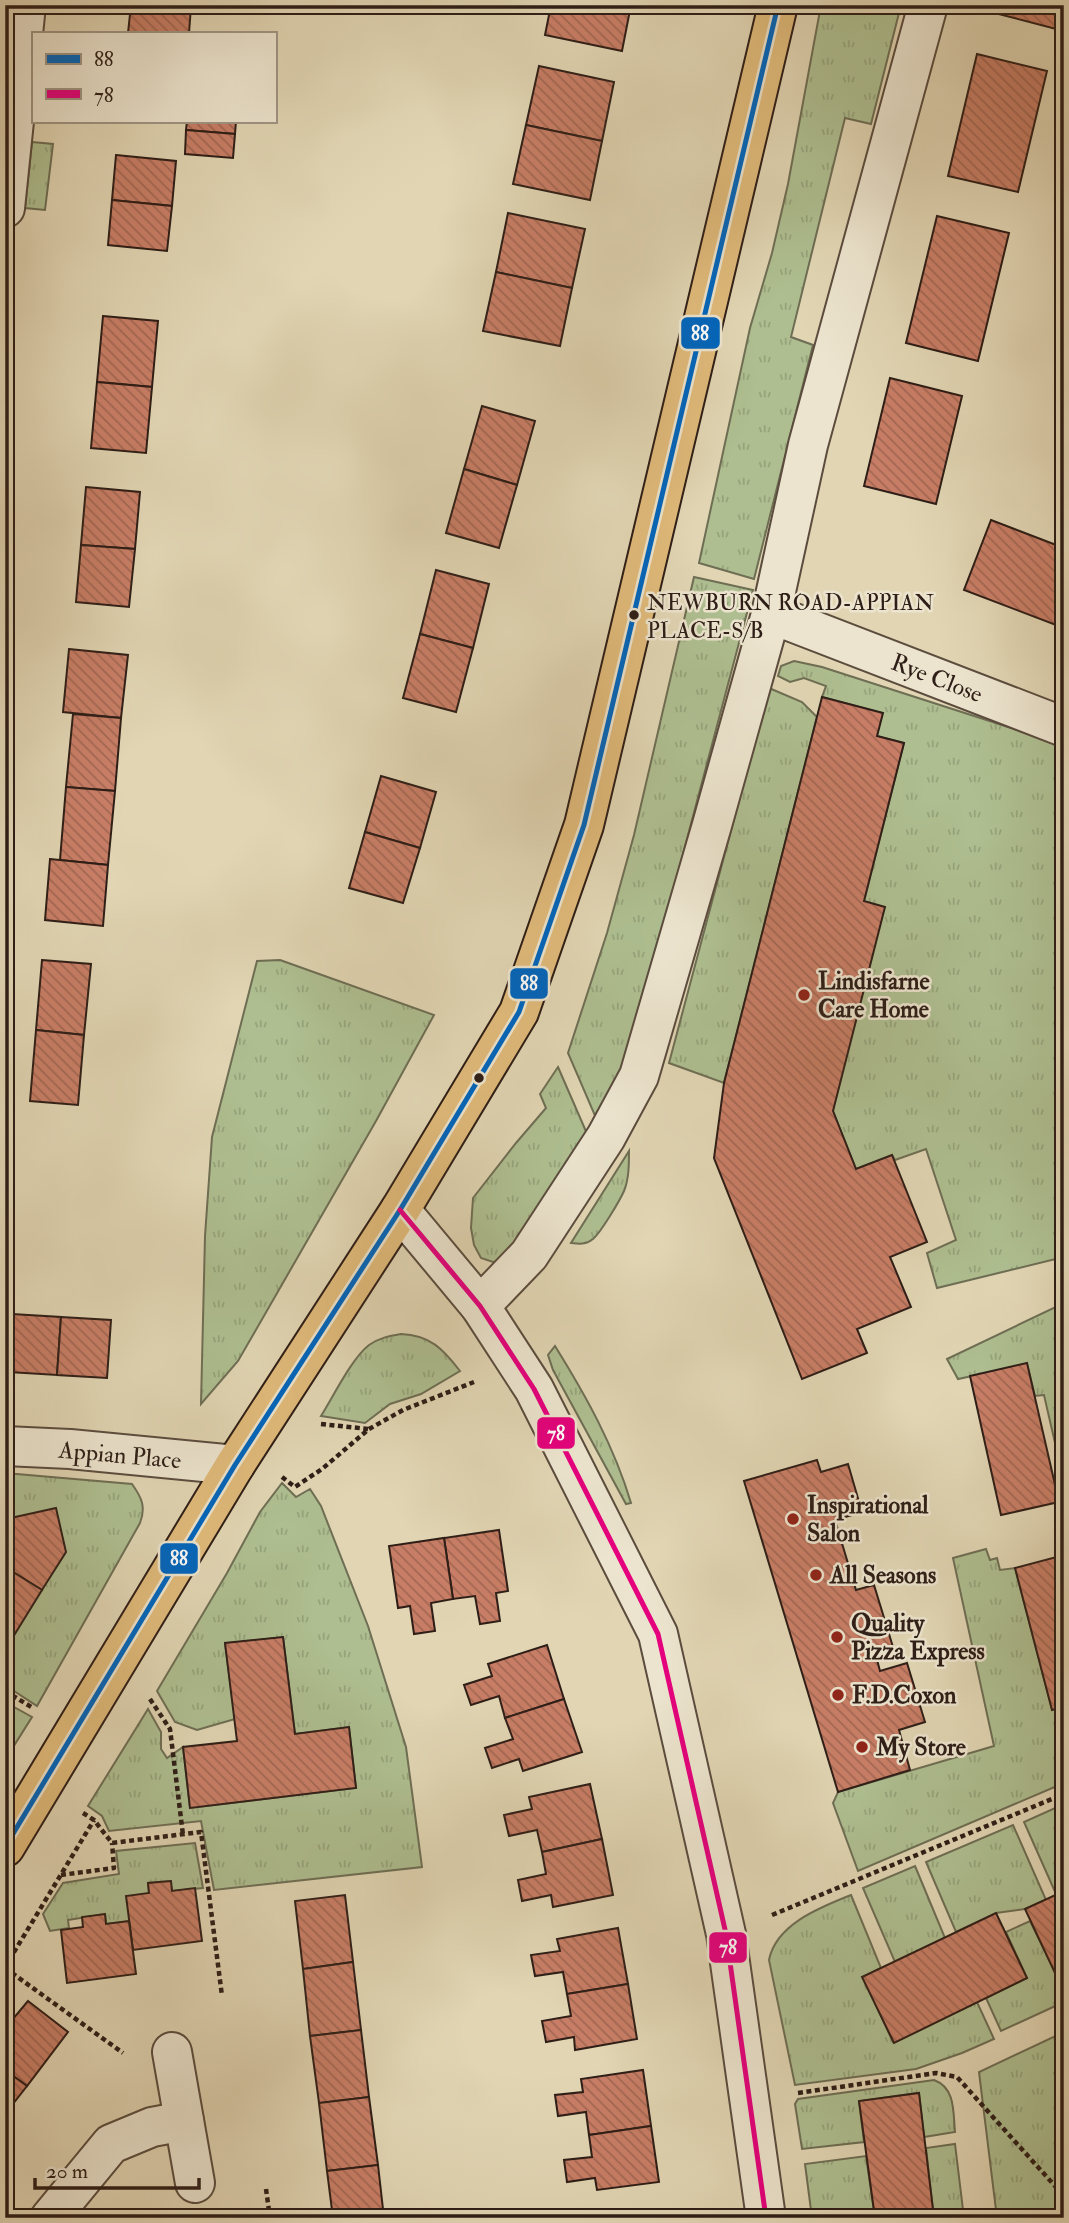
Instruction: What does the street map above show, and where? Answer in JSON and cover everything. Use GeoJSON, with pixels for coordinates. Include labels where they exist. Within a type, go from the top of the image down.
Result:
{"type":"FeatureCollection","features":[{"type":"Feature","properties":{"kind":"main road"},"geometry":{"type":"LineString","coordinates":[[5,1847],[235,1465],[400,1210],[519,1012],[584,825],[778,5]]}},
{"type":"Feature","properties":{"kind":"street"},"geometry":{"type":"LineString","coordinates":[[5,208],[10,112],[26,5]]}},
{"type":"Feature","properties":{"kind":"street"},"geometry":{"type":"LineString","coordinates":[[480,1306],[529,1255],[606,1137],[639,1076],[771,614],[808,445],[928,5]]}},
{"type":"Feature","properties":{"kind":"street","name":"Rye Close"},"geometry":{"type":"LineString","coordinates":[[771,614],[1064,727]]}},
{"type":"Feature","properties":{"kind":"street"},"geometry":{"type":"LineString","coordinates":[[400,1210],[480,1306],[534,1389],[658,1634],[726,1934],[766,2218]]}},
{"type":"Feature","properties":{"kind":"street","name":"Appian Place"},"geometry":{"type":"LineString","coordinates":[[5,1446],[70,1449],[235,1465]]}},
{"type":"Feature","properties":{"kind":"street"},"geometry":{"type":"LineString","coordinates":[[172,2052],[195,2183]]}},
{"type":"Feature","properties":{"kind":"street"},"geometry":{"type":"LineString","coordinates":[[50,2218],[111,2144],[152,2127],[184,2121]]}},
{"type":"Feature","properties":{"kind":"path"},"geometry":{"type":"LineString","coordinates":[[276,1472],[295,1487],[322,1469],[369,1429],[402,1410],[481,1379]]}},
{"type":"Feature","properties":{"kind":"path"},"geometry":{"type":"LineString","coordinates":[[320,1424],[369,1429]]}},
{"type":"Feature","properties":{"kind":"path"},"geometry":{"type":"LineString","coordinates":[[5,1691],[43,1714]]}},
{"type":"Feature","properties":{"kind":"path"},"geometry":{"type":"LineString","coordinates":[[147,1693],[170,1728],[183,1835]]}},
{"type":"Feature","properties":{"kind":"path"},"geometry":{"type":"LineString","coordinates":[[726,1934],[1064,1794]]}},
{"type":"Feature","properties":{"kind":"path"},"geometry":{"type":"LineString","coordinates":[[61,1875],[114,1868],[111,1843],[94,1820],[76,1808]]}},
{"type":"Feature","properties":{"kind":"path"},"geometry":{"type":"LineString","coordinates":[[94,1820],[5,1967],[123,2053],[172,2052]]}},
{"type":"Feature","properties":{"kind":"path"},"geometry":{"type":"LineString","coordinates":[[111,1843],[201,1832],[222,1996]]}},
{"type":"Feature","properties":{"kind":"path"},"geometry":{"type":"LineString","coordinates":[[749,2101],[936,2073],[957,2077],[1064,2196]]}},
{"type":"Feature","properties":{"kind":"path"},"geometry":{"type":"LineString","coordinates":[[267,2189],[270,2218]]}},
{"type":"Feature","properties":{"kind":"green space"},"geometry":{"type":"Polygon","coordinates":[[[821,5],[901,5],[871,124],[845,118],[791,337],[813,345],[754,579],[699,563],[750,328],[772,253],[788,184],[821,5]]]}},
{"type":"Feature","properties":{"kind":"green space"},"geometry":{"type":"Polygon","coordinates":[[[32,142],[53,144],[45,210],[25,208],[32,142]]]}},
{"type":"Feature","properties":{"kind":"green space"},"geometry":{"type":"Polygon","coordinates":[[[694,577],[753,590],[639,1020],[618,1076],[596,1118],[568,1053],[607,933],[634,835],[694,577]]]}},
{"type":"Feature","properties":{"kind":"green space"},"geometry":{"type":"Polygon","coordinates":[[[794,661],[822,667],[1064,745],[1064,1257],[937,1288],[927,1253],[956,1240],[926,1149],[895,1160],[892,1155],[856,1169],[833,1111],[864,901],[904,743],[877,736],[882,713],[822,697],[826,686],[804,678],[790,682],[778,676],[781,666],[794,661]]]}},
{"type":"Feature","properties":{"kind":"green space"},"geometry":{"type":"Polygon","coordinates":[[[769,688],[802,702],[817,717],[724,1083],[669,1063],[769,688]]]}},
{"type":"Feature","properties":{"kind":"green space"},"geometry":{"type":"Polygon","coordinates":[[[280,960],[434,1015],[238,1361],[201,1404],[205,1236],[212,1137],[257,961],[280,960]]]}},
{"type":"Feature","properties":{"kind":"green space"},"geometry":{"type":"Polygon","coordinates":[[[558,1067],[588,1136],[506,1260],[493,1262],[481,1258],[474,1245],[471,1228],[473,1198],[546,1108],[540,1094],[558,1067]]]}},
{"type":"Feature","properties":{"kind":"green space"},"geometry":{"type":"Polygon","coordinates":[[[629,1151],[626,1186],[610,1216],[590,1241],[582,1244],[571,1243],[629,1151]]]}},
{"type":"Feature","properties":{"kind":"green space"},"geometry":{"type":"Polygon","coordinates":[[[1064,1303],[1064,1482],[1044,1395],[1035,1396],[1027,1364],[958,1379],[947,1359],[1064,1303]]]}},
{"type":"Feature","properties":{"kind":"green space"},"geometry":{"type":"Polygon","coordinates":[[[401,1334],[428,1340],[448,1356],[460,1371],[421,1394],[390,1404],[365,1423],[321,1416],[363,1351],[377,1341],[401,1334]]]}},
{"type":"Feature","properties":{"kind":"green space"},"geometry":{"type":"Polygon","coordinates":[[[555,1346],[598,1422],[631,1503],[626,1504],[553,1370],[548,1355],[555,1346]]]}},
{"type":"Feature","properties":{"kind":"green space"},"geometry":{"type":"Polygon","coordinates":[[[5,1473],[132,1484],[143,1507],[140,1523],[37,1706],[5,1685],[5,1473]]]}},
{"type":"Feature","properties":{"kind":"green space"},"geometry":{"type":"Polygon","coordinates":[[[282,1483],[296,1497],[310,1489],[321,1506],[368,1626],[406,1747],[422,1867],[214,1890],[201,1821],[109,1831],[102,1816],[88,1806],[148,1709],[161,1732],[161,1749],[167,1758],[183,1747],[190,1808],[356,1788],[349,1727],[295,1734],[283,1637],[225,1644],[235,1719],[197,1730],[175,1722],[157,1691],[260,1512],[282,1483]]]}},
{"type":"Feature","properties":{"kind":"green space"},"geometry":{"type":"Polygon","coordinates":[[[986,1549],[990,1560],[997,1558],[1000,1570],[1015,1568],[1052,1709],[1064,1707],[1064,1783],[858,1871],[833,1803],[838,1792],[994,1746],[953,1558],[986,1549]]]}},
{"type":"Feature","properties":{"kind":"green space"},"geometry":{"type":"Polygon","coordinates":[[[5,1702],[32,1717],[5,1760],[5,1702]]]}},
{"type":"Feature","properties":{"kind":"green space"},"geometry":{"type":"Polygon","coordinates":[[[1064,1804],[1064,1891],[1056,1894],[1024,1822],[1064,1804]]]}},
{"type":"Feature","properties":{"kind":"green space"},"geometry":{"type":"Polygon","coordinates":[[[1013,1825],[1046,1900],[1025,1909],[996,1913],[956,1932],[926,1862],[1013,1825]]]}},
{"type":"Feature","properties":{"kind":"green space"},"geometry":{"type":"Polygon","coordinates":[[[195,1843],[203,1888],[172,1891],[170,1881],[148,1883],[149,1893],[129,1921],[106,1924],[105,1914],[68,1920],[69,1928],[50,1931],[43,1914],[63,1883],[119,1874],[116,1851],[195,1843]]]}},
{"type":"Feature","properties":{"kind":"green space"},"geometry":{"type":"Polygon","coordinates":[[[915,1866],[945,1938],[895,1962],[863,1888],[915,1866]]]}},
{"type":"Feature","properties":{"kind":"green space"},"geometry":{"type":"Polygon","coordinates":[[[851,1895],[881,1968],[863,1977],[893,2042],[977,2002],[994,2039],[916,2069],[795,2085],[769,1960],[773,1947],[781,1936],[801,1918],[851,1895]]]}},
{"type":"Feature","properties":{"kind":"green space"},"geometry":{"type":"Polygon","coordinates":[[[1030,1921],[1055,1972],[1064,1969],[1064,2002],[1001,2031],[986,1998],[1027,1978],[1006,1932],[1030,1921]]]}},
{"type":"Feature","properties":{"kind":"green space"},"geometry":{"type":"Polygon","coordinates":[[[1064,2032],[1064,2218],[997,2218],[979,2072],[1064,2032]]]}},
{"type":"Feature","properties":{"kind":"green space"},"geometry":{"type":"Polygon","coordinates":[[[934,2080],[950,2095],[955,2132],[924,2137],[919,2093],[859,2101],[864,2142],[802,2149],[795,2104],[798,2099],[934,2080]]]}},
{"type":"Feature","properties":{"kind":"green space"},"geometry":{"type":"Polygon","coordinates":[[[955,2144],[964,2218],[934,2218],[926,2148],[955,2144]]]}},
{"type":"Feature","properties":{"kind":"green space"},"geometry":{"type":"Polygon","coordinates":[[[866,2156],[874,2211],[812,2218],[805,2164],[866,2156]]]}},
{"type":"Feature","properties":{"kind":"building"},"geometry":{"type":"Polygon","coordinates":[[[131,5],[191,7],[189,32],[128,32],[131,5]]]}},
{"type":"Feature","properties":{"kind":"building"},"geometry":{"type":"Polygon","coordinates":[[[551,5],[631,5],[622,51],[545,35],[551,5]]]}},
{"type":"Feature","properties":{"kind":"building"},"geometry":{"type":"Polygon","coordinates":[[[984,5],[1064,5],[1064,16],[1060,30],[983,10],[984,5]]]}},
{"type":"Feature","properties":{"kind":"building"},"geometry":{"type":"Polygon","coordinates":[[[977,54],[1047,71],[1018,192],[948,176],[977,54]]]}},
{"type":"Feature","properties":{"kind":"building"},"geometry":{"type":"Polygon","coordinates":[[[539,66],[614,82],[602,141],[526,125],[539,66]]]}},
{"type":"Feature","properties":{"kind":"building"},"geometry":{"type":"Polygon","coordinates":[[[187,122],[236,122],[235,134],[186,130],[187,122]]]}},
{"type":"Feature","properties":{"kind":"building"},"geometry":{"type":"Polygon","coordinates":[[[526,125],[602,141],[590,200],[513,184],[526,125]]]}},
{"type":"Feature","properties":{"kind":"building"},"geometry":{"type":"Polygon","coordinates":[[[186,130],[235,134],[233,158],[185,154],[186,130]]]}},
{"type":"Feature","properties":{"kind":"building"},"geometry":{"type":"Polygon","coordinates":[[[116,155],[176,161],[172,206],[112,200],[116,155]]]}},
{"type":"Feature","properties":{"kind":"building"},"geometry":{"type":"Polygon","coordinates":[[[112,200],[172,206],[167,251],[108,245],[112,200]]]}},
{"type":"Feature","properties":{"kind":"building"},"geometry":{"type":"Polygon","coordinates":[[[508,213],[585,229],[572,288],[496,272],[508,213]]]}},
{"type":"Feature","properties":{"kind":"building"},"geometry":{"type":"Polygon","coordinates":[[[937,216],[1009,233],[978,361],[906,343],[937,216]]]}},
{"type":"Feature","properties":{"kind":"building"},"geometry":{"type":"Polygon","coordinates":[[[496,272],[572,288],[560,346],[483,331],[496,272]]]}},
{"type":"Feature","properties":{"kind":"building"},"geometry":{"type":"Polygon","coordinates":[[[103,316],[158,321],[152,387],[97,382],[103,316]]]}},
{"type":"Feature","properties":{"kind":"building"},"geometry":{"type":"Polygon","coordinates":[[[890,378],[962,396],[936,504],[864,486],[890,378]]]}},
{"type":"Feature","properties":{"kind":"building"},"geometry":{"type":"Polygon","coordinates":[[[97,382],[152,387],[146,453],[91,448],[97,382]]]}},
{"type":"Feature","properties":{"kind":"building"},"geometry":{"type":"Polygon","coordinates":[[[482,406],[535,421],[517,485],[464,469],[482,406]]]}},
{"type":"Feature","properties":{"kind":"building"},"geometry":{"type":"Polygon","coordinates":[[[464,469],[517,485],[499,548],[446,533],[464,469]]]}},
{"type":"Feature","properties":{"kind":"building"},"geometry":{"type":"Polygon","coordinates":[[[86,487],[140,492],[135,549],[81,545],[86,487]]]}},
{"type":"Feature","properties":{"kind":"building"},"geometry":{"type":"Polygon","coordinates":[[[991,520],[1064,548],[1064,628],[964,590],[991,520]]]}},
{"type":"Feature","properties":{"kind":"building"},"geometry":{"type":"Polygon","coordinates":[[[81,545],[135,549],[129,607],[76,602],[81,545]]]}},
{"type":"Feature","properties":{"kind":"building"},"geometry":{"type":"Polygon","coordinates":[[[436,570],[489,584],[473,648],[420,634],[436,570]]]}},
{"type":"Feature","properties":{"kind":"building"},"geometry":{"type":"Polygon","coordinates":[[[420,634],[473,648],[456,712],[403,698],[420,634]]]}},
{"type":"Feature","properties":{"kind":"building"},"geometry":{"type":"Polygon","coordinates":[[[69,649],[128,655],[121,718],[63,712],[69,649]]]}},
{"type":"Feature","properties":{"kind":"building","name":"Lindisfarne Care Home"},"geometry":{"type":"Polygon","coordinates":[[[822,697],[883,713],[877,736],[904,743],[864,901],[885,907],[833,1111],[856,1169],[892,1155],[927,1242],[890,1257],[911,1307],[857,1329],[867,1353],[802,1379],[714,1158],[724,1083],[822,697]]]}},
{"type":"Feature","properties":{"kind":"building"},"geometry":{"type":"Polygon","coordinates":[[[73,714],[121,718],[115,791],[66,787],[73,714]]]}},
{"type":"Feature","properties":{"kind":"building"},"geometry":{"type":"Polygon","coordinates":[[[381,776],[436,792],[420,848],[365,832],[381,776]]]}},
{"type":"Feature","properties":{"kind":"building"},"geometry":{"type":"Polygon","coordinates":[[[66,787],[115,791],[108,865],[60,860],[66,787]]]}},
{"type":"Feature","properties":{"kind":"building"},"geometry":{"type":"Polygon","coordinates":[[[365,832],[420,848],[403,903],[349,888],[365,832]]]}},
{"type":"Feature","properties":{"kind":"building"},"geometry":{"type":"Polygon","coordinates":[[[50,859],[108,865],[103,926],[45,920],[50,859]]]}},
{"type":"Feature","properties":{"kind":"building"},"geometry":{"type":"Polygon","coordinates":[[[42,960],[91,964],[84,1035],[36,1030],[42,960]]]}},
{"type":"Feature","properties":{"kind":"building"},"geometry":{"type":"Polygon","coordinates":[[[36,1030],[84,1035],[78,1105],[30,1101],[36,1030]]]}},
{"type":"Feature","properties":{"kind":"building"},"geometry":{"type":"Polygon","coordinates":[[[12,1314],[61,1317],[57,1375],[9,1372],[12,1314]]]}},
{"type":"Feature","properties":{"kind":"building"},"geometry":{"type":"Polygon","coordinates":[[[61,1317],[111,1320],[107,1378],[57,1375],[61,1317]]]}},
{"type":"Feature","properties":{"kind":"building"},"geometry":{"type":"Polygon","coordinates":[[[1027,1363],[1059,1502],[1001,1515],[970,1376],[1027,1363]]]}},
{"type":"Feature","properties":{"kind":"building"},"geometry":{"type":"Polygon","coordinates":[[[817,1460],[821,1472],[848,1464],[862,1512],[835,1520],[856,1590],[874,1585],[893,1647],[875,1652],[880,1671],[907,1663],[925,1722],[899,1730],[910,1770],[838,1792],[744,1481],[817,1460]]]}},
{"type":"Feature","properties":{"kind":"building"},"geometry":{"type":"Polygon","coordinates":[[[56,1508],[66,1552],[42,1590],[5,1567],[5,1550],[10,1542],[6,1519],[56,1508]]]}},
{"type":"Feature","properties":{"kind":"building"},"geometry":{"type":"Polygon","coordinates":[[[499,1530],[508,1591],[496,1593],[500,1621],[480,1624],[475,1596],[453,1599],[444,1538],[499,1530]]]}},
{"type":"Feature","properties":{"kind":"building"},"geometry":{"type":"Polygon","coordinates":[[[444,1538],[453,1599],[431,1603],[435,1631],[414,1634],[410,1606],[398,1608],[389,1546],[444,1538]]]}},
{"type":"Feature","properties":{"kind":"building"},"geometry":{"type":"Polygon","coordinates":[[[1064,1555],[1064,1707],[1052,1710],[1015,1568],[1064,1555]]]}},
{"type":"Feature","properties":{"kind":"building"},"geometry":{"type":"Polygon","coordinates":[[[5,1567],[42,1590],[5,1650],[5,1567]]]}},
{"type":"Feature","properties":{"kind":"building"},"geometry":{"type":"Polygon","coordinates":[[[283,1637],[295,1734],[349,1727],[356,1788],[190,1808],[183,1747],[237,1741],[225,1643],[283,1637]]]}},
{"type":"Feature","properties":{"kind":"building"},"geometry":{"type":"Polygon","coordinates":[[[547,1645],[564,1699],[505,1718],[499,1696],[471,1705],[464,1685],[492,1676],[488,1664],[547,1645]]]}},
{"type":"Feature","properties":{"kind":"building"},"geometry":{"type":"Polygon","coordinates":[[[564,1699],[582,1752],[523,1771],[519,1759],[492,1768],[485,1748],[513,1739],[505,1718],[564,1699]]]}},
{"type":"Feature","properties":{"kind":"building"},"geometry":{"type":"Polygon","coordinates":[[[590,1784],[602,1839],[542,1852],[537,1830],[509,1836],[504,1815],[532,1809],[529,1797],[590,1784]]]}},
{"type":"Feature","properties":{"kind":"building"},"geometry":{"type":"Polygon","coordinates":[[[602,1839],[613,1895],[553,1907],[551,1895],[522,1901],[518,1880],[546,1874],[542,1852],[602,1839]]]}},
{"type":"Feature","properties":{"kind":"building"},"geometry":{"type":"Polygon","coordinates":[[[171,1881],[172,1891],[195,1888],[202,1941],[133,1950],[126,1896],[149,1893],[148,1883],[171,1881]]]}},
{"type":"Feature","properties":{"kind":"building"},"geometry":{"type":"Polygon","coordinates":[[[1064,1891],[1064,1969],[1055,1973],[1025,1909],[1064,1891]]]}},
{"type":"Feature","properties":{"kind":"building"},"geometry":{"type":"Polygon","coordinates":[[[345,1895],[353,1962],[303,1969],[295,1901],[345,1895]]]}},
{"type":"Feature","properties":{"kind":"building"},"geometry":{"type":"Polygon","coordinates":[[[996,1913],[1027,1978],[894,2043],[862,1977],[996,1913]]]}},
{"type":"Feature","properties":{"kind":"building"},"geometry":{"type":"Polygon","coordinates":[[[105,1914],[106,1924],[129,1921],[136,1974],[67,1983],[61,1930],[83,1927],[82,1917],[105,1914]]]}},
{"type":"Feature","properties":{"kind":"building"},"geometry":{"type":"Polygon","coordinates":[[[618,1928],[628,1984],[567,1994],[563,1972],[535,1976],[531,1955],[560,1951],[557,1939],[618,1928]]]}},
{"type":"Feature","properties":{"kind":"building"},"geometry":{"type":"Polygon","coordinates":[[[353,1962],[361,2030],[310,2036],[303,1969],[353,1962]]]}},
{"type":"Feature","properties":{"kind":"building"},"geometry":{"type":"Polygon","coordinates":[[[628,1984],[637,2039],[575,2050],[574,2037],[546,2042],[542,2021],[571,2016],[567,1994],[628,1984]]]}},
{"type":"Feature","properties":{"kind":"building"},"geometry":{"type":"Polygon","coordinates":[[[28,2001],[68,2032],[27,2086],[5,2070],[5,2014],[13,2019],[28,2001]]]}},
{"type":"Feature","properties":{"kind":"building"},"geometry":{"type":"Polygon","coordinates":[[[361,2030],[369,2097],[319,2103],[310,2036],[361,2030]]]}},
{"type":"Feature","properties":{"kind":"building"},"geometry":{"type":"Polygon","coordinates":[[[5,2070],[27,2086],[5,2114],[5,2070]]]}},
{"type":"Feature","properties":{"kind":"building"},"geometry":{"type":"Polygon","coordinates":[[[643,2070],[651,2126],[589,2135],[586,2112],[558,2116],[555,2095],[583,2092],[581,2079],[643,2070]]]}},
{"type":"Feature","properties":{"kind":"building"},"geometry":{"type":"Polygon","coordinates":[[[919,2093],[934,2218],[875,2218],[859,2101],[919,2093]]]}},
{"type":"Feature","properties":{"kind":"building"},"geometry":{"type":"Polygon","coordinates":[[[369,2097],[378,2165],[327,2171],[319,2103],[369,2097]]]}},
{"type":"Feature","properties":{"kind":"building"},"geometry":{"type":"Polygon","coordinates":[[[651,2126],[659,2182],[597,2190],[595,2178],[567,2182],[564,2160],[592,2157],[589,2135],[651,2126]]]}},
{"type":"Feature","properties":{"kind":"building"},"geometry":{"type":"Polygon","coordinates":[[[378,2165],[384,2218],[333,2218],[327,2171],[378,2165]]]}},
{"type":"Feature","properties":{"kind":"transit line","name":"88"},"geometry":{"type":"LineString","coordinates":[[5,1847],[235,1465],[400,1210],[519,1012],[584,825],[778,5]]}},
{"type":"Feature","properties":{"kind":"transit line","name":"78"},"geometry":{"type":"LineString","coordinates":[[400,1210],[480,1306],[534,1389],[658,1634],[726,1934],[766,2218]]}},
{"type":"Feature","properties":{"kind":"place","name":"NEWBURN ROAD-APPIAN PLACE-S/B"},"geometry":{"type":"Point","coordinates":[634,615]}},
{"type":"Feature","properties":{"kind":"place","name":"Lindisfarne Care Home"},"geometry":{"type":"Point","coordinates":[804,995]}},
{"type":"Feature","properties":{"kind":"place","name":"Inspirational Salon"},"geometry":{"type":"Point","coordinates":[793,1519]}},
{"type":"Feature","properties":{"kind":"place","name":"All Seasons"},"geometry":{"type":"Point","coordinates":[816,1575]}},
{"type":"Feature","properties":{"kind":"place","name":"Quality Pizza Express"},"geometry":{"type":"Point","coordinates":[837,1637]}},
{"type":"Feature","properties":{"kind":"place","name":"F.D.Coxon"},"geometry":{"type":"Point","coordinates":[838,1695]}},
{"type":"Feature","properties":{"kind":"place","name":"My Store"},"geometry":{"type":"Point","coordinates":[862,1747]}}]}
